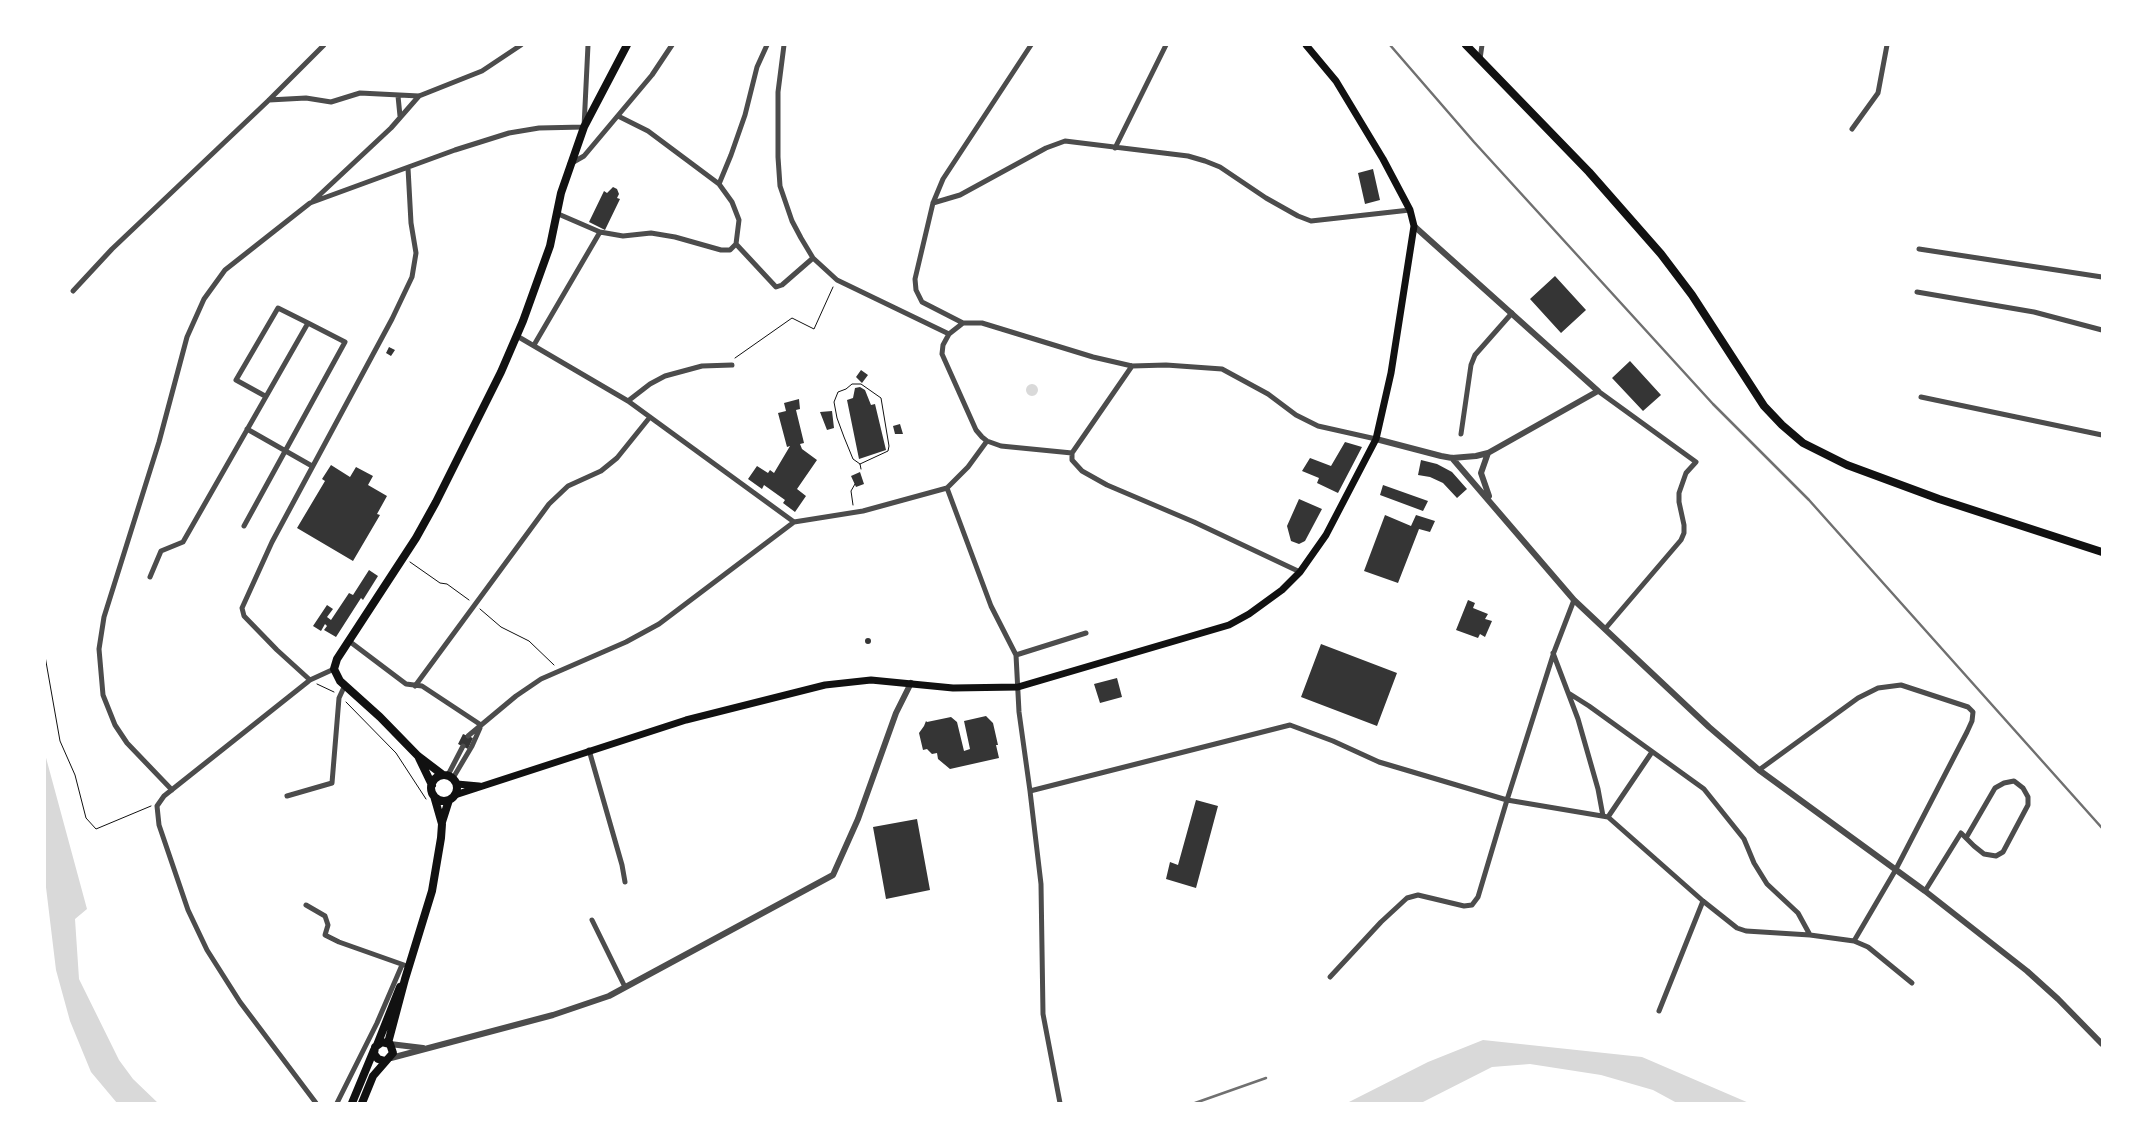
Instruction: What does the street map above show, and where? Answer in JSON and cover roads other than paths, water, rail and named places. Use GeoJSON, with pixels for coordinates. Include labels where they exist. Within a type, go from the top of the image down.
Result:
{"type":"FeatureCollection","features":[{"type":"Feature","properties":{"kind":"main road"},"geometry":{"type":"LineString","coordinates":[[442,824],[452,798],[450,778],[418,756],[345,685],[336,675],[334,669],[337,659],[436,502],[517,336],[550,246],[556,213],[570,165],[584,127],[626,45]]}},
{"type":"Feature","properties":{"kind":"main road"},"geometry":{"type":"LineString","coordinates":[[434,796],[441,800],[452,798],[590,750],[686,720],[795,691],[848,681],[871,680],[953,688],[1018,687],[1229,625],[1240,620],[1274,597],[1300,572],[1326,535],[1376,439],[1391,373],[1414,226],[1410,210],[1383,159],[1336,81],[1306,45]]}},
{"type":"Feature","properties":{"kind":"main road"},"geometry":{"type":"LineString","coordinates":[[1466,45],[1589,172],[1661,254],[1698,303],[1764,406],[1782,425],[1803,442],[1847,465],[1938,499],[2102,552]]}},
{"type":"Feature","properties":{"kind":"main road"},"geometry":{"type":"LineString","coordinates":[[362,1103],[373,1076],[388,1060],[393,1051],[389,1043],[405,979],[405,965],[432,891],[442,838],[442,824],[432,785],[418,756]]}},
{"type":"Feature","properties":{"kind":"main road"},"geometry":{"type":"LineString","coordinates":[[432,785],[436,778],[450,778],[482,786]]}},
{"type":"Feature","properties":{"kind":"main road"},"geometry":{"type":"LineString","coordinates":[[352,1103],[376,1048],[386,1018],[405,979]]}},
{"type":"Feature","properties":{"kind":"main road"},"geometry":{"type":"LineString","coordinates":[[376,1048],[382,1042],[389,1043]]}},
{"type":"Feature","properties":{"kind":"main road"},"geometry":{"type":"LineString","coordinates":[[376,1048],[378,1059],[388,1060]]}},
{"type":"Feature","properties":{"kind":"street"},"geometry":{"type":"LineString","coordinates":[[73,291],[112,249],[270,100],[324,45]]}},
{"type":"Feature","properties":{"kind":"street"},"geometry":{"type":"LineString","coordinates":[[270,100],[306,98],[331,102],[360,93],[419,96],[482,70],[521,45]]}},
{"type":"Feature","properties":{"kind":"street"},"geometry":{"type":"LineString","coordinates":[[310,203],[455,150],[509,133],[539,128],[584,127],[588,45]]}},
{"type":"Feature","properties":{"kind":"street"},"geometry":{"type":"LineString","coordinates":[[570,165],[584,156],[618,116],[652,75],[672,45]]}},
{"type":"Feature","properties":{"kind":"street"},"geometry":{"type":"LineString","coordinates":[[719,184],[745,115],[757,67],[767,45]]}},
{"type":"Feature","properties":{"kind":"street"},"geometry":{"type":"LineString","coordinates":[[784,45],[778,92],[777,126],[780,186],[792,221],[813,258],[837,280],[949,334]]}},
{"type":"Feature","properties":{"kind":"street"},"geometry":{"type":"LineString","coordinates":[[1031,45],[942,179],[933,203],[915,279],[916,290],[922,302],[963,323],[982,323],[1132,366],[1166,365],[1222,369],[1268,394],[1296,416],[1318,426],[1452,458],[1488,453],[1598,391]]}},
{"type":"Feature","properties":{"kind":"street"},"geometry":{"type":"LineString","coordinates":[[1116,148],[1166,45]]}},
{"type":"Feature","properties":{"kind":"street"},"geometry":{"type":"LineString","coordinates":[[1480,59],[1482,45]]}},
{"type":"Feature","properties":{"kind":"street"},"geometry":{"type":"LineString","coordinates":[[1852,129],[1878,93],[1888,45]]}},
{"type":"Feature","properties":{"kind":"street"},"geometry":{"type":"LineString","coordinates":[[398,96],[400,116]]}},
{"type":"Feature","properties":{"kind":"street"},"geometry":{"type":"LineString","coordinates":[[172,790],[127,743],[115,725],[103,695],[99,649],[104,617],[159,442],[187,337],[204,299],[225,270],[343,175],[419,96]]}},
{"type":"Feature","properties":{"kind":"street"},"geometry":{"type":"LineString","coordinates":[[556,213],[600,232],[623,236],[651,233],[675,236],[721,250],[730,250],[736,244],[739,220],[732,202],[719,184],[648,131],[618,116]]}},
{"type":"Feature","properties":{"kind":"street"},"geometry":{"type":"LineString","coordinates":[[933,203],[960,195],[1056,143],[1074,142],[1188,156],[1205,161],[1220,167],[1266,198],[1298,216],[1317,221],[1410,210]]}},
{"type":"Feature","properties":{"kind":"street"},"geometry":{"type":"LineString","coordinates":[[312,681],[277,650],[244,616],[242,608],[272,542],[392,319],[412,277],[416,253],[408,168]]}},
{"type":"Feature","properties":{"kind":"street"},"geometry":{"type":"LineString","coordinates":[[1414,226],[1598,391],[1696,462],[1686,473],[1679,494],[1678,502],[1684,525],[1684,534],[1681,540],[1605,629]]}},
{"type":"Feature","properties":{"kind":"street"},"geometry":{"type":"LineString","coordinates":[[534,345],[600,232]]}},
{"type":"Feature","properties":{"kind":"street"},"geometry":{"type":"LineString","coordinates":[[736,244],[776,287],[782,285],[813,258]]}},
{"type":"Feature","properties":{"kind":"street"},"geometry":{"type":"LineString","coordinates":[[1919,249],[2102,277]]}},
{"type":"Feature","properties":{"kind":"street"},"geometry":{"type":"LineString","coordinates":[[1917,292],[2034,312],[2102,330]]}},
{"type":"Feature","properties":{"kind":"street"},"geometry":{"type":"LineString","coordinates":[[244,526],[345,342],[278,308],[236,380],[265,396]]}},
{"type":"Feature","properties":{"kind":"street"},"geometry":{"type":"LineString","coordinates":[[1461,434],[1471,365],[1475,355],[1512,313]]}},
{"type":"Feature","properties":{"kind":"street"},"geometry":{"type":"LineString","coordinates":[[150,577],[161,551],[183,542],[308,323]]}},
{"type":"Feature","properties":{"kind":"street"},"geometry":{"type":"LineString","coordinates":[[963,323],[949,334],[943,345],[942,354],[976,430],[987,441],[1001,446],[1072,453]]}},
{"type":"Feature","properties":{"kind":"street"},"geometry":{"type":"LineString","coordinates":[[517,336],[628,401],[794,522]]}},
{"type":"Feature","properties":{"kind":"street"},"geometry":{"type":"LineString","coordinates":[[628,401],[650,384],[665,376],[702,366],[732,365]]}},
{"type":"Feature","properties":{"kind":"street"},"geometry":{"type":"LineString","coordinates":[[1132,366],[1072,453],[1072,460],[1082,471],[1107,485],[1194,522],[1300,572]]}},
{"type":"Feature","properties":{"kind":"street"},"geometry":{"type":"LineString","coordinates":[[1921,397],[2102,435]]}},
{"type":"Feature","properties":{"kind":"street"},"geometry":{"type":"LineString","coordinates":[[415,686],[549,504],[568,486],[601,471],[617,458],[650,417]]}},
{"type":"Feature","properties":{"kind":"street"},"geometry":{"type":"LineString","coordinates":[[247,429],[312,466]]}},
{"type":"Feature","properties":{"kind":"street"},"geometry":{"type":"LineString","coordinates":[[468,736],[541,679],[626,642],[659,624],[794,522],[854,513],[947,488],[968,467],[987,441]]}},
{"type":"Feature","properties":{"kind":"street"},"geometry":{"type":"LineString","coordinates":[[1488,453],[1481,473],[1491,502]]}},
{"type":"Feature","properties":{"kind":"street"},"geometry":{"type":"LineString","coordinates":[[1452,458],[1574,600],[1709,727],[1759,770],[1925,891],[2027,971],[2058,999],[2102,1044]]}},
{"type":"Feature","properties":{"kind":"street"},"geometry":{"type":"LineString","coordinates":[[947,488],[991,606],[1016,655],[1018,712],[1041,884],[1043,1014],[1060,1103]]}},
{"type":"Feature","properties":{"kind":"street"},"geometry":{"type":"LineString","coordinates":[[1330,977],[1381,922],[1407,898],[1418,895],[1464,906],[1472,905],[1478,898],[1553,653],[1574,600]]}},
{"type":"Feature","properties":{"kind":"street"},"geometry":{"type":"LineString","coordinates":[[1016,655],[1086,633]]}},
{"type":"Feature","properties":{"kind":"street"},"geometry":{"type":"LineString","coordinates":[[349,641],[406,684],[422,686],[481,725]]}},
{"type":"Feature","properties":{"kind":"street"},"geometry":{"type":"LineString","coordinates":[[1553,653],[1570,694],[1606,817]]}},
{"type":"Feature","properties":{"kind":"street"},"geometry":{"type":"LineString","coordinates":[[316,1103],[240,1002],[197,930],[188,910],[157,814],[160,800],[172,790],[312,681],[334,669]]}},
{"type":"Feature","properties":{"kind":"street"},"geometry":{"type":"LineString","coordinates":[[388,1060],[586,1005],[610,996],[833,875],[858,819],[896,714],[911,683]]}},
{"type":"Feature","properties":{"kind":"street"},"geometry":{"type":"LineString","coordinates":[[287,796],[332,783],[339,698],[345,685]]}},
{"type":"Feature","properties":{"kind":"street"},"geometry":{"type":"LineString","coordinates":[[1759,770],[1858,698],[1878,688],[1901,686],[1968,707],[1972,712],[1972,721],[1895,870],[1854,941]]}},
{"type":"Feature","properties":{"kind":"street"},"geometry":{"type":"LineString","coordinates":[[1570,694],[1590,706],[1704,788],[1744,839],[1762,878],[1771,890],[1798,913],[1810,935]]}},
{"type":"Feature","properties":{"kind":"street"},"geometry":{"type":"LineString","coordinates":[[450,778],[472,746],[481,725]]}},
{"type":"Feature","properties":{"kind":"street"},"geometry":{"type":"LineString","coordinates":[[1030,791],[1290,725],[1326,738],[1379,762],[1507,800],[1606,817],[1737,928],[1746,931],[1810,935],[1854,941],[1868,947],[1912,983]]}},
{"type":"Feature","properties":{"kind":"street"},"geometry":{"type":"LineString","coordinates":[[450,778],[463,746]]}},
{"type":"Feature","properties":{"kind":"street"},"geometry":{"type":"LineString","coordinates":[[590,750],[622,864],[625,882]]}},
{"type":"Feature","properties":{"kind":"street"},"geometry":{"type":"LineString","coordinates":[[1606,817],[1652,752]]}},
{"type":"Feature","properties":{"kind":"street"},"geometry":{"type":"LineString","coordinates":[[1925,891],[1961,833],[1966,838],[1984,854],[1996,856],[2003,852],[2028,805],[2028,797],[2023,788],[2014,781],[2004,783],[1995,788],[1966,838]]}},
{"type":"Feature","properties":{"kind":"street"},"geometry":{"type":"LineString","coordinates":[[1659,1010],[1703,901]]}},
{"type":"Feature","properties":{"kind":"street"},"geometry":{"type":"LineString","coordinates":[[306,905],[325,916],[328,925],[325,935],[405,965],[337,1103]]}},
{"type":"Feature","properties":{"kind":"street"},"geometry":{"type":"LineString","coordinates":[[592,920],[626,987]]}},
{"type":"Feature","properties":{"kind":"street"},"geometry":{"type":"LineString","coordinates":[[389,1043],[427,1049]]}},
{"type":"Feature","properties":{"kind":"railway"},"geometry":{"type":"LineString","coordinates":[[1390,45],[1474,142],[1713,404],[1809,500],[2102,828]]}},
{"type":"Feature","properties":{"kind":"railway"},"geometry":{"type":"LineString","coordinates":[[1195,1103],[1266,1078]]}}]}
